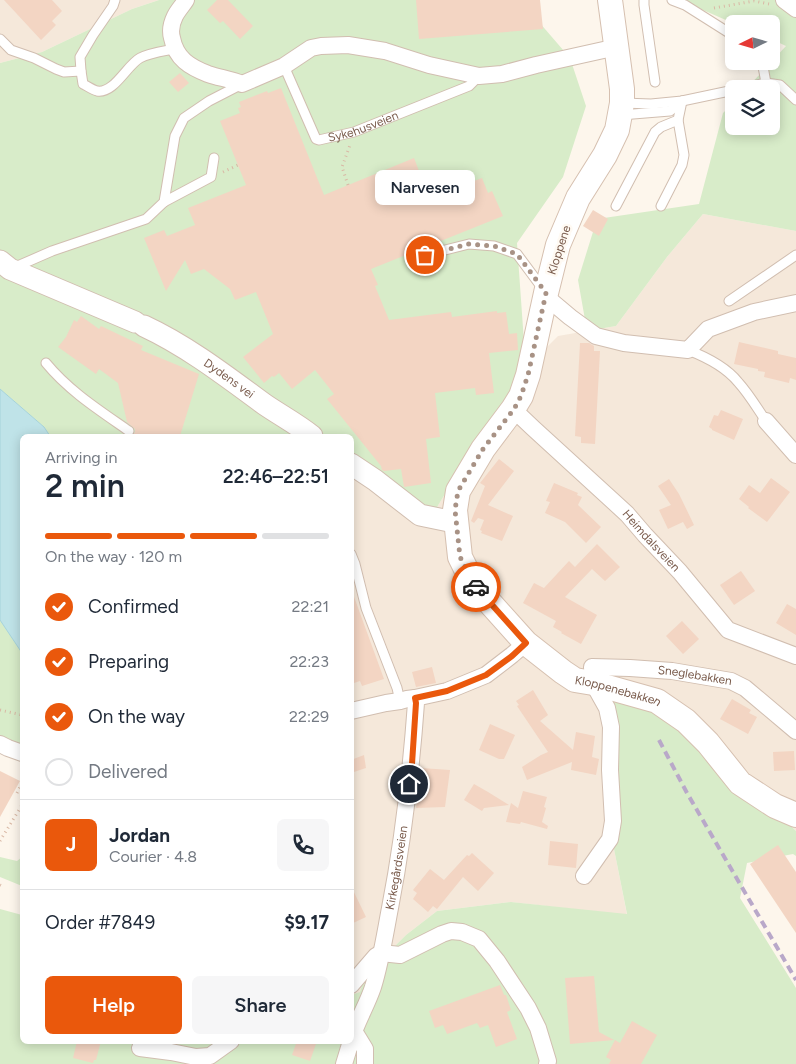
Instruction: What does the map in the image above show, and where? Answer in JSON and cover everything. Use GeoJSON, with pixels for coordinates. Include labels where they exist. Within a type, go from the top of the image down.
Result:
{"type":"FeatureCollection","features":[{"type":"Feature","properties":{"kind":"main road","name":"Kloppene"},"geometry":{"type":"LineString","coordinates":[[456,520],[455,510],[458,491],[483,449],[514,409],[521,396],[528,375],[558,245],[578,198],[605,155],[616,130],[621,109],[622,89],[610,0]]}},
{"type":"Feature","properties":{"kind":"main road","name":"Kloppenebakken"},"geometry":{"type":"LineString","coordinates":[[456,520],[460,557],[474,585],[526,643],[575,680],[593,683],[657,701],[686,721],[708,743],[740,783],[775,806],[796,815]]}},
{"type":"Feature","properties":{"kind":"street"},"geometry":{"type":"LineString","coordinates":[[186,0],[174,18],[171,33],[174,48],[182,60],[195,68],[210,75],[242,84],[284,66],[311,48],[321,46],[348,45],[386,51],[429,65],[479,76],[502,74],[617,47]]}},
{"type":"Feature","properties":{"kind":"street"},"geometry":{"type":"LineString","coordinates":[[784,0],[796,9]]}},
{"type":"Feature","properties":{"kind":"street","name":"Dydens vei"},"geometry":{"type":"LineString","coordinates":[[5,265],[161,334],[223,373],[309,434]]}},
{"type":"Feature","properties":{"kind":"street"},"geometry":{"type":"LineString","coordinates":[[545,295],[596,336],[624,343],[688,350],[708,329],[754,312],[796,303]]}},
{"type":"Feature","properties":{"kind":"street","name":"Heimdalsveien"},"geometry":{"type":"LineString","coordinates":[[514,409],[627,514],[680,572],[728,630],[796,656]]}},
{"type":"Feature","properties":{"kind":"street"},"geometry":{"type":"LineString","coordinates":[[766,421],[796,455]]}},
{"type":"Feature","properties":{"kind":"street"},"geometry":{"type":"LineString","coordinates":[[354,466],[375,480],[420,516],[449,521],[456,520]]}},
{"type":"Feature","properties":{"kind":"street"},"geometry":{"type":"LineString","coordinates":[[354,710],[447,691],[486,675],[526,643]]}},
{"type":"Feature","properties":{"kind":"street","name":"Sneglebakken"},"geometry":{"type":"LineString","coordinates":[[593,683],[592,667],[664,671],[731,681],[745,688],[796,730]]}},
{"type":"Feature","properties":{"kind":"street"},"geometry":{"type":"LineString","coordinates":[[584,876],[610,839],[613,821],[610,770],[611,727],[607,708],[593,683]]}},
{"type":"Feature","properties":{"kind":"street","name":"Kirkegårdsveien"},"geometry":{"type":"LineString","coordinates":[[354,1032],[373,988],[382,953],[396,880],[410,774],[416,703],[408,700]]}},
{"type":"Feature","properties":{"kind":"street"},"geometry":{"type":"LineString","coordinates":[[0,744],[20,752]]}},
{"type":"Feature","properties":{"kind":"street"},"geometry":{"type":"LineString","coordinates":[[354,982],[376,956],[382,953],[400,955],[451,931],[462,932],[479,939],[497,961],[528,1008],[538,1028],[548,1064]]}},
{"type":"Feature","properties":{"kind":"street"},"geometry":{"type":"LineString","coordinates":[[354,1039],[365,1049],[365,1064]]}},
{"type":"Feature","properties":{"kind":"street"},"geometry":{"type":"LineString","coordinates":[[140,1048],[196,1057],[210,1056],[228,1044]]}},
{"type":"Feature","properties":{"kind":"street","name":"Kirkegårdsveien"},"geometry":{"type":"LineString","coordinates":[[344,1064],[350,1044]]}},
{"type":"Feature","properties":{"kind":"lane"},"geometry":{"type":"LineString","coordinates":[[115,0],[80,58],[83,84],[97,91],[103,91],[115,84],[131,65],[140,58],[174,48]]}},
{"type":"Feature","properties":{"kind":"lane"},"geometry":{"type":"LineString","coordinates":[[644,0],[655,82]]}},
{"type":"Feature","properties":{"kind":"lane"},"geometry":{"type":"LineString","coordinates":[[672,0],[685,5],[725,30]]}},
{"type":"Feature","properties":{"kind":"lane"},"geometry":{"type":"LineString","coordinates":[[0,39],[11,50],[34,58],[56,69],[64,72],[81,71]]}},
{"type":"Feature","properties":{"kind":"lane","name":"Sykehusveien"},"geometry":{"type":"LineString","coordinates":[[284,66],[316,139],[320,140],[354,132],[470,86],[479,76]]}},
{"type":"Feature","properties":{"kind":"lane"},"geometry":{"type":"LineString","coordinates":[[164,202],[174,136],[184,118],[209,101],[242,84]]}},
{"type":"Feature","properties":{"kind":"lane"},"geometry":{"type":"LineString","coordinates":[[780,85],[796,100]]}},
{"type":"Feature","properties":{"kind":"lane"},"geometry":{"type":"LineString","coordinates":[[621,109],[670,111],[682,101],[725,92]]}},
{"type":"Feature","properties":{"kind":"lane"},"geometry":{"type":"LineString","coordinates":[[662,206],[682,165],[684,155],[678,120],[682,101]]}},
{"type":"Feature","properties":{"kind":"lane"},"geometry":{"type":"LineString","coordinates":[[616,206],[655,132],[661,126],[678,120]]}},
{"type":"Feature","properties":{"kind":"lane"},"geometry":{"type":"LineString","coordinates":[[5,265],[146,219],[164,202],[211,178],[214,158]]}},
{"type":"Feature","properties":{"kind":"lane"},"geometry":{"type":"LineString","coordinates":[[425,255],[469,244],[494,246],[517,254],[545,295]]}},
{"type":"Feature","properties":{"kind":"lane"},"geometry":{"type":"LineString","coordinates":[[729,301],[796,255]]}},
{"type":"Feature","properties":{"kind":"lane"},"geometry":{"type":"LineString","coordinates":[[688,350],[702,355],[738,381],[766,421]]}},
{"type":"Feature","properties":{"kind":"lane"},"geometry":{"type":"LineString","coordinates":[[46,364],[75,393],[129,431]]}},
{"type":"Feature","properties":{"kind":"lane"},"geometry":{"type":"LineString","coordinates":[[354,565],[366,608],[397,688],[408,700]]}},
{"type":"Feature","properties":{"kind":"path"},"geometry":{"type":"LineString","coordinates":[[709,9],[754,0]]}},
{"type":"Feature","properties":{"kind":"path"},"geometry":{"type":"LineString","coordinates":[[348,185],[342,167],[354,132]]}},
{"type":"Feature","properties":{"kind":"path"},"geometry":{"type":"LineString","coordinates":[[0,710],[20,715]]}},
{"type":"Feature","properties":{"kind":"path"},"geometry":{"type":"LineString","coordinates":[[17,793],[20,787]]}},
{"type":"Feature","properties":{"kind":"path"},"geometry":{"type":"LineString","coordinates":[[0,841],[20,808]]}},
{"type":"Feature","properties":{"kind":"shaded area"},"geometry":{"type":"Polygon","coordinates":[[[0,0],[159,0],[132,9],[42,52],[0,63],[0,0]]]}},
{"type":"Feature","properties":{"kind":"shaded area"},"geometry":{"type":"Polygon","coordinates":[[[703,214],[796,231],[796,831],[728,766],[612,839],[627,915],[511,902],[437,911],[406,935],[389,952],[369,961],[360,993],[354,994],[354,479],[427,524],[476,442],[531,363],[558,336],[616,326],[667,257],[703,214]]]}},
{"type":"Feature","properties":{"kind":"green space"},"geometry":{"type":"Polygon","coordinates":[[[159,0],[520,0],[570,58],[586,106],[563,177],[517,243],[524,342],[529,368],[476,442],[427,524],[354,479],[354,434],[49,434],[44,427],[0,389],[0,63],[42,52],[132,9],[159,0]]]}},
{"type":"Feature","properties":{"kind":"green space"},"geometry":{"type":"Polygon","coordinates":[[[680,0],[796,0],[796,231],[703,214],[667,257],[616,326],[587,331],[578,280],[597,219],[699,204],[725,111],[725,135],[780,135],[780,80],[754,80],[764,70],[780,70],[780,52],[786,46],[780,43],[780,15],[725,15],[725,20],[680,0]]]}},
{"type":"Feature","properties":{"kind":"green space"},"geometry":{"type":"Polygon","coordinates":[[[0,620],[20,650],[20,745],[0,736],[0,620]]]}},
{"type":"Feature","properties":{"kind":"green space"},"geometry":{"type":"Polygon","coordinates":[[[608,698],[651,709],[728,766],[796,831],[796,856],[793,854],[747,863],[740,898],[796,988],[796,1064],[0,1064],[0,909],[20,914],[20,1044],[354,1044],[354,994],[360,992],[369,961],[389,952],[406,935],[437,911],[511,902],[627,914],[612,839],[608,698]]]}},
{"type":"Feature","properties":{"kind":"green space"},"geometry":{"type":"Polygon","coordinates":[[[0,857],[17,861],[20,859],[20,885],[0,877],[0,857]]]}},
{"type":"Feature","properties":{"kind":"water"},"geometry":{"type":"Polygon","coordinates":[[[0,389],[44,427],[49,434],[20,434],[20,650],[0,620],[0,389]]]}},
{"type":"Feature","properties":{"kind":"building"},"geometry":{"type":"Polygon","coordinates":[[[4,0],[52,0],[62,11],[52,21],[56,25],[41,40],[4,0]]]}},
{"type":"Feature","properties":{"kind":"building"},"geometry":{"type":"Polygon","coordinates":[[[217,0],[228,0],[253,26],[240,39],[223,21],[220,23],[207,10],[217,0]]]}},
{"type":"Feature","properties":{"kind":"building"},"geometry":{"type":"Polygon","coordinates":[[[416,0],[540,0],[543,29],[419,39],[416,0]]]}},
{"type":"Feature","properties":{"kind":"building"},"geometry":{"type":"Polygon","coordinates":[[[180,73],[189,83],[178,92],[169,82],[180,73]]]}},
{"type":"Feature","properties":{"kind":"building"},"geometry":{"type":"Polygon","coordinates":[[[281,88],[324,195],[414,158],[421,176],[431,172],[433,177],[446,172],[453,189],[482,178],[488,193],[492,191],[503,216],[371,269],[378,285],[375,286],[389,320],[451,312],[452,317],[497,311],[497,313],[506,312],[509,334],[517,333],[518,350],[489,353],[494,393],[476,395],[475,388],[435,393],[440,437],[426,439],[431,483],[404,487],[401,469],[382,470],[381,466],[327,399],[334,394],[315,370],[292,389],[279,373],[264,383],[243,357],[273,334],[256,292],[235,300],[230,289],[204,269],[191,274],[185,260],[166,291],[144,238],[164,230],[167,236],[195,225],[188,208],[246,185],[220,121],[240,113],[238,108],[241,107],[239,102],[267,91],[268,93],[281,88]]]}},
{"type":"Feature","properties":{"kind":"building"},"geometry":{"type":"Polygon","coordinates":[[[593,210],[608,219],[599,236],[583,226],[593,210]]]}},
{"type":"Feature","properties":{"kind":"building"},"geometry":{"type":"Polygon","coordinates":[[[81,316],[99,329],[101,326],[143,346],[141,350],[199,374],[181,434],[134,434],[135,429],[127,422],[118,383],[99,369],[96,374],[58,347],[66,337],[74,320],[77,322],[81,316]]]}},
{"type":"Feature","properties":{"kind":"building"},"geometry":{"type":"Polygon","coordinates":[[[739,342],[778,351],[778,354],[796,358],[796,380],[790,378],[789,383],[764,377],[765,372],[734,364],[739,342]]]}},
{"type":"Feature","properties":{"kind":"building"},"geometry":{"type":"Polygon","coordinates":[[[580,343],[589,343],[594,346],[594,351],[600,351],[595,444],[581,443],[581,437],[575,436],[580,343]]]}},
{"type":"Feature","properties":{"kind":"building"},"geometry":{"type":"Polygon","coordinates":[[[721,410],[743,419],[734,440],[709,427],[714,415],[718,416],[721,410]]]}},
{"type":"Feature","properties":{"kind":"building"},"geometry":{"type":"Polygon","coordinates":[[[499,459],[514,471],[488,505],[513,516],[502,541],[481,533],[482,531],[480,530],[484,520],[478,518],[474,523],[471,521],[485,486],[480,483],[499,459]]]}},
{"type":"Feature","properties":{"kind":"building"},"geometry":{"type":"Polygon","coordinates":[[[771,478],[790,492],[767,522],[739,499],[749,485],[760,493],[771,478]]]}},
{"type":"Feature","properties":{"kind":"building"},"geometry":{"type":"Polygon","coordinates":[[[669,479],[679,494],[694,525],[687,529],[683,522],[668,529],[659,510],[671,505],[658,486],[669,479]]]}},
{"type":"Feature","properties":{"kind":"building"},"geometry":{"type":"Polygon","coordinates":[[[554,483],[578,493],[577,495],[582,497],[578,505],[601,527],[586,543],[565,522],[545,513],[550,502],[546,501],[554,483]]]}},
{"type":"Feature","properties":{"kind":"building"},"geometry":{"type":"Polygon","coordinates":[[[597,544],[620,567],[605,581],[592,569],[565,597],[597,615],[581,644],[553,627],[556,621],[523,603],[534,583],[544,588],[569,561],[575,567],[597,544]]]}},
{"type":"Feature","properties":{"kind":"building"},"geometry":{"type":"Polygon","coordinates":[[[741,571],[755,591],[734,605],[720,585],[741,571]]]}},
{"type":"Feature","properties":{"kind":"building"},"geometry":{"type":"Polygon","coordinates":[[[354,597],[384,679],[362,686],[360,681],[354,683],[354,597]]]}},
{"type":"Feature","properties":{"kind":"building"},"geometry":{"type":"Polygon","coordinates":[[[787,604],[796,609],[796,635],[776,623],[787,604]]]}},
{"type":"Feature","properties":{"kind":"building"},"geometry":{"type":"Polygon","coordinates":[[[682,621],[699,639],[683,654],[666,636],[682,621]]]}},
{"type":"Feature","properties":{"kind":"building"},"geometry":{"type":"Polygon","coordinates":[[[432,667],[436,683],[416,687],[412,672],[432,667]]]}},
{"type":"Feature","properties":{"kind":"building"},"geometry":{"type":"Polygon","coordinates":[[[533,690],[548,715],[540,721],[573,750],[576,732],[595,736],[592,757],[599,759],[596,775],[571,770],[572,762],[527,780],[522,767],[548,752],[517,706],[519,705],[516,701],[533,690]]]}},
{"type":"Feature","properties":{"kind":"building"},"geometry":{"type":"Polygon","coordinates":[[[732,699],[751,710],[749,713],[757,717],[748,734],[720,719],[732,699]]]}},
{"type":"Feature","properties":{"kind":"building"},"geometry":{"type":"Polygon","coordinates":[[[490,724],[515,735],[504,759],[499,759],[479,750],[490,724]]]}},
{"type":"Feature","properties":{"kind":"building"},"geometry":{"type":"Polygon","coordinates":[[[794,751],[795,770],[774,771],[773,752],[794,751]]]}},
{"type":"Feature","properties":{"kind":"building"},"geometry":{"type":"Polygon","coordinates":[[[364,755],[366,768],[354,772],[354,759],[364,755]]]}},
{"type":"Feature","properties":{"kind":"building"},"geometry":{"type":"Polygon","coordinates":[[[421,768],[450,770],[445,807],[416,808],[421,768]]]}},
{"type":"Feature","properties":{"kind":"building"},"geometry":{"type":"Polygon","coordinates":[[[0,771],[20,781],[0,817],[0,771]]]}},
{"type":"Feature","properties":{"kind":"building"},"geometry":{"type":"Polygon","coordinates":[[[474,784],[509,805],[484,808],[482,811],[464,800],[474,784]]]}},
{"type":"Feature","properties":{"kind":"building"},"geometry":{"type":"Polygon","coordinates":[[[523,791],[547,797],[542,822],[548,826],[547,829],[521,822],[520,824],[506,822],[511,803],[518,808],[523,791]]]}},
{"type":"Feature","properties":{"kind":"building"},"geometry":{"type":"Polygon","coordinates":[[[550,841],[578,844],[576,868],[548,865],[550,841]]]}},
{"type":"Feature","properties":{"kind":"building"},"geometry":{"type":"Polygon","coordinates":[[[778,845],[796,872],[796,933],[750,864],[778,845]]]}},
{"type":"Feature","properties":{"kind":"building"},"geometry":{"type":"Polygon","coordinates":[[[472,853],[494,873],[478,891],[463,877],[437,909],[433,906],[428,912],[413,899],[417,893],[413,890],[430,869],[444,880],[467,855],[469,856],[472,853]]]}},
{"type":"Feature","properties":{"kind":"building"},"geometry":{"type":"Polygon","coordinates":[[[354,892],[366,917],[354,923],[354,892]]]}},
{"type":"Feature","properties":{"kind":"building"},"geometry":{"type":"Polygon","coordinates":[[[594,976],[599,1032],[614,1040],[570,1044],[565,978],[594,976]]]}},
{"type":"Feature","properties":{"kind":"building"},"geometry":{"type":"Polygon","coordinates":[[[500,985],[511,1010],[507,1012],[517,1039],[496,1047],[488,1025],[480,1028],[477,1023],[447,1034],[443,1025],[435,1028],[429,1011],[500,985]]]}},
{"type":"Feature","properties":{"kind":"building"},"geometry":{"type":"Polygon","coordinates":[[[632,1021],[657,1035],[641,1064],[609,1064],[611,1060],[606,1057],[615,1040],[620,1043],[632,1021]]]}},
{"type":"Feature","properties":{"kind":"building"},"geometry":{"type":"Polygon","coordinates":[[[76,1044],[100,1044],[96,1060],[93,1063],[73,1058],[76,1044]]]}},
{"type":"Feature","properties":{"kind":"building"},"geometry":{"type":"Polygon","coordinates":[[[296,1044],[316,1044],[310,1061],[292,1055],[296,1044]]]}},
{"type":"Feature","properties":{"kind":"railway"},"geometry":{"type":"LineString","coordinates":[[659,740],[687,793],[796,980]]}},
{"type":"Feature","properties":{"kind":"way so far"},"geometry":{"type":"LineString","coordinates":[[425,255],[469,244],[494,246],[517,254],[546,293],[528,375],[521,396],[514,409],[483,449],[458,491],[455,510],[460,557],[476,587]]}},
{"type":"Feature","properties":{"kind":"place","name":"Narvesen"},"geometry":{"type":"Point","coordinates":[425,255]}},
{"type":"Feature","properties":{"kind":"route"},"geometry":{"type":"LineString","coordinates":[[409,784],[412,764],[415,698],[447,691],[486,675],[526,643],[476,587]]}}]}
